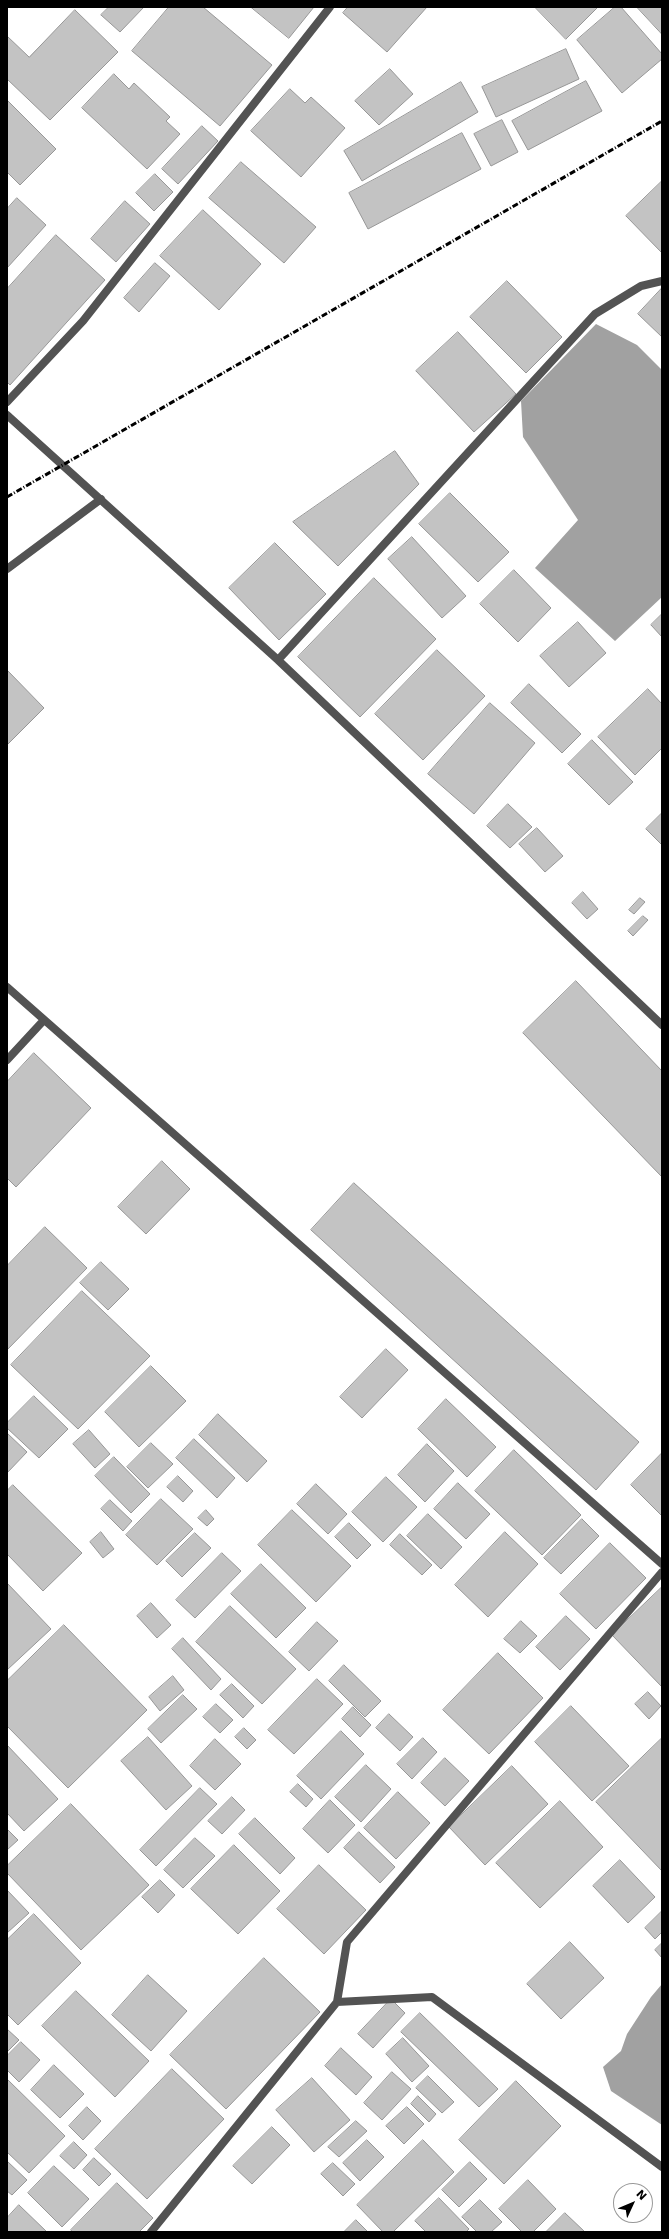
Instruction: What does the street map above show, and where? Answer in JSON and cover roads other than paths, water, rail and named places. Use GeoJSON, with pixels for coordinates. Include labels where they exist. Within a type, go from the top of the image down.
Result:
{"type":"FeatureCollection","features":[{"type":"Feature","properties":{"kind":"street"},"geometry":{"type":"LineString","coordinates":[[7,402],[83,321],[330,7]]}},
{"type":"Feature","properties":{"kind":"street"},"geometry":{"type":"LineString","coordinates":[[278,660],[595,314],[642,286],[662,281]]}},
{"type":"Feature","properties":{"kind":"street"},"geometry":{"type":"LineString","coordinates":[[7,415],[278,660],[662,1025]]}},
{"type":"Feature","properties":{"kind":"street"},"geometry":{"type":"LineString","coordinates":[[7,569],[101,499]]}},
{"type":"Feature","properties":{"kind":"street"},"geometry":{"type":"LineString","coordinates":[[7,987],[662,1564]]}},
{"type":"Feature","properties":{"kind":"street"},"geometry":{"type":"LineString","coordinates":[[7,1060],[44,1020]]}},
{"type":"Feature","properties":{"kind":"street"},"geometry":{"type":"LineString","coordinates":[[151,2232],[337,2002],[347,1942],[662,1572]]}},
{"type":"Feature","properties":{"kind":"street"},"geometry":{"type":"LineString","coordinates":[[337,2002],[432,1996],[662,2167]]}},
{"type":"Feature","properties":{"kind":"railway"},"geometry":{"type":"LineString","coordinates":[[7,497],[662,121]]}}]}
